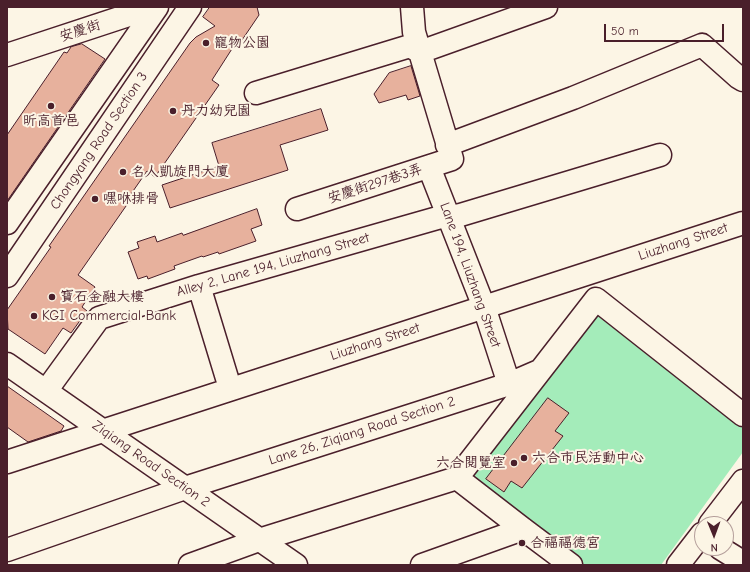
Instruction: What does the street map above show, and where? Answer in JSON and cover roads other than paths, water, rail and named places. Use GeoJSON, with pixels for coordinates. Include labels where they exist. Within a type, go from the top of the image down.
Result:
{"type":"FeatureCollection","features":[{"type":"Feature","properties":{"kind":"street","name":"安慶街"},"geometry":{"type":"LineString","coordinates":[[7,55],[153,7]]}},
{"type":"Feature","properties":{"kind":"street","name":"Chongyang Road Section 3"},"geometry":{"type":"LineString","coordinates":[[7,223],[157,7]]}},
{"type":"Feature","properties":{"kind":"street","name":"Chongyang Road Section 3"},"geometry":{"type":"LineString","coordinates":[[7,276],[190,7]]}},
{"type":"Feature","properties":{"kind":"street"},"geometry":{"type":"LineString","coordinates":[[412,7],[414,32],[450,152]]}},
{"type":"Feature","properties":{"kind":"street"},"geometry":{"type":"LineString","coordinates":[[420,52],[546,7]]}},
{"type":"Feature","properties":{"kind":"street","name":"安慶街297巷3弄"},"geometry":{"type":"LineString","coordinates":[[297,209],[429,167],[450,152],[573,98],[702,45],[743,80]]}},
{"type":"Feature","properties":{"kind":"street"},"geometry":{"type":"LineString","coordinates":[[256,93],[410,46],[420,52]]}},
{"type":"Feature","properties":{"kind":"street","name":"Alley 2, Lane 194, Liuzhang Street"},"geometry":{"type":"LineString","coordinates":[[46,391],[99,318],[199,286],[448,215],[457,216],[660,155]]}},
{"type":"Feature","properties":{"kind":"street","name":"Lane 194, Liuzhang Street"},"geometry":{"type":"LineString","coordinates":[[429,167],[484,307],[509,384]]}},
{"type":"Feature","properties":{"kind":"street","name":"Liuzhang Street"},"geometry":{"type":"LineString","coordinates":[[7,462],[230,388],[743,223]]}},
{"type":"Feature","properties":{"kind":"street"},"geometry":{"type":"LineString","coordinates":[[199,286],[230,388]]}},
{"type":"Feature","properties":{"kind":"street"},"geometry":{"type":"LineString","coordinates":[[190,565],[259,540],[456,478],[596,299],[743,415]]}},
{"type":"Feature","properties":{"kind":"street","name":"Ziqiang Road Section 2"},"geometry":{"type":"LineString","coordinates":[[7,364],[296,565]]}},
{"type":"Feature","properties":{"kind":"street","name":"Lane 26, Ziqiang Road Section 2"},"geometry":{"type":"LineString","coordinates":[[7,550],[184,488],[509,384],[539,371]]}},
{"type":"Feature","properties":{"kind":"street"},"geometry":{"type":"LineString","coordinates":[[456,478],[571,565]]}},
{"type":"Feature","properties":{"kind":"street"},"geometry":{"type":"LineString","coordinates":[[717,516],[743,481]]}},
{"type":"Feature","properties":{"kind":"street"},"geometry":{"type":"LineString","coordinates":[[422,565],[523,529]]}},
{"type":"Feature","properties":{"kind":"street"},"geometry":{"type":"LineString","coordinates":[[678,565],[694,545]]}},
{"type":"Feature","properties":{"kind":"street"},"geometry":{"type":"LineString","coordinates":[[733,556],[741,561],[743,560]]}},
{"type":"Feature","properties":{"kind":"place","name":"寵物公園"},"geometry":{"type":"Point","coordinates":[206,43]}},
{"type":"Feature","properties":{"kind":"place","name":"昕高首邑"},"geometry":{"type":"Point","coordinates":[51,106]}},
{"type":"Feature","properties":{"kind":"place","name":"丹力幼兒園"},"geometry":{"type":"Point","coordinates":[173,111]}},
{"type":"Feature","properties":{"kind":"place","name":"名人凱旋門大廈"},"geometry":{"type":"Point","coordinates":[123,172]}},
{"type":"Feature","properties":{"kind":"place","name":"嘿咻排骨"},"geometry":{"type":"Point","coordinates":[95,199]}},
{"type":"Feature","properties":{"kind":"place","name":"寶石金融大樓"},"geometry":{"type":"Point","coordinates":[52,297]}},
{"type":"Feature","properties":{"kind":"place","name":"KGI Commercial Bank"},"geometry":{"type":"Point","coordinates":[34,316]}},
{"type":"Feature","properties":{"kind":"place","name":"六合市民活動中心"},"geometry":{"type":"Point","coordinates":[524,458]}},
{"type":"Feature","properties":{"kind":"place","name":"六合閱覽室"},"geometry":{"type":"Point","coordinates":[514,463]}},
{"type":"Feature","properties":{"kind":"place","name":"合福福德宮"},"geometry":{"type":"Point","coordinates":[522,543]}}]}
